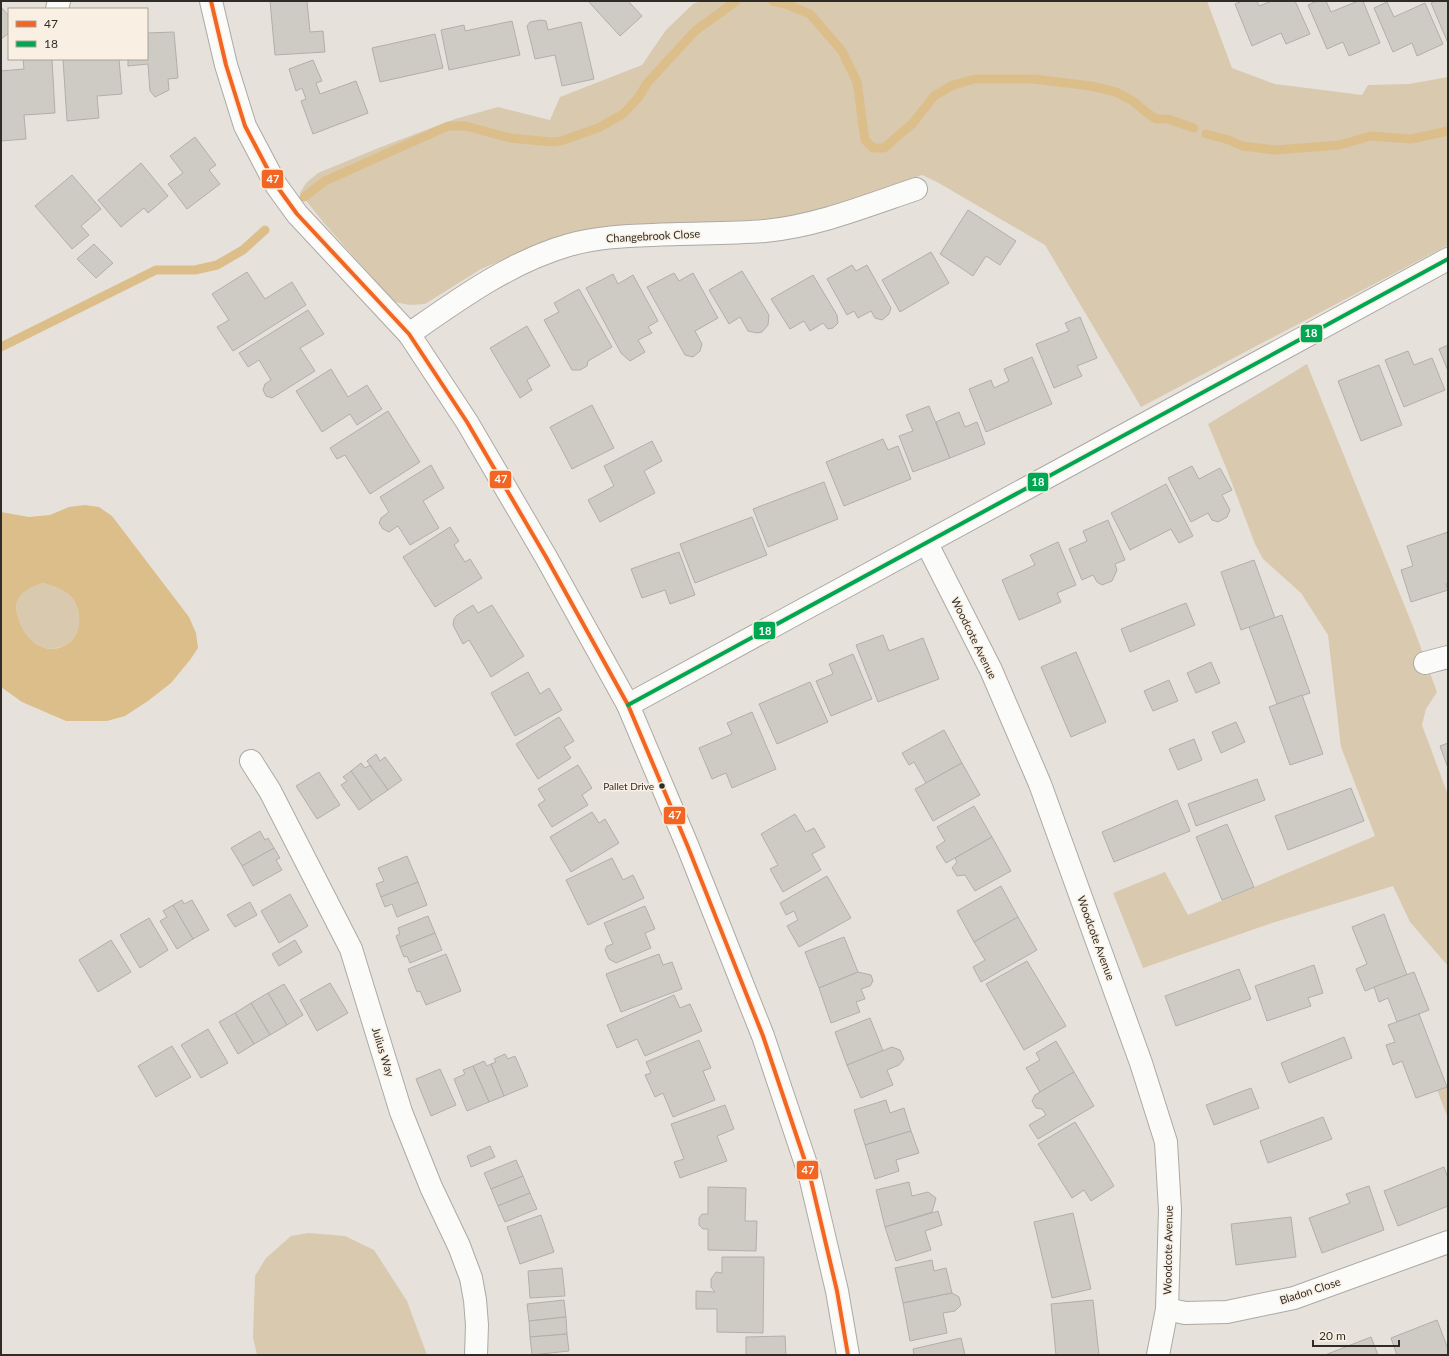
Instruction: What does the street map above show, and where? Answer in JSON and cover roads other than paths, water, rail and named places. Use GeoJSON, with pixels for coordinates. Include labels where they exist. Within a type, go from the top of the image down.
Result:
{"type":"FeatureCollection","features":[{"type":"Feature","properties":{"kind":"street"},"geometry":{"type":"LineString","coordinates":[[211,1],[226,64],[245,126],[276,185],[296,214],[409,334],[467,422],[526,523],[628,705],[688,847],[765,1043],[810,1176],[837,1291],[848,1355]]}},
{"type":"Feature","properties":{"kind":"street","name":"Changebrook Close"},"geometry":{"type":"LineString","coordinates":[[409,334],[479,286],[528,260],[570,245],[612,236],[764,231],[797,227],[827,219],[916,189]]}},
{"type":"Feature","properties":{"kind":"street"},"geometry":{"type":"LineString","coordinates":[[628,705],[1448,259]]}},
{"type":"Feature","properties":{"kind":"street","name":"Woodcote Avenue"},"geometry":{"type":"LineString","coordinates":[[926,544],[991,670],[1040,784],[1141,1063],[1166,1142],[1170,1210],[1167,1310],[1158,1355]]}},
{"type":"Feature","properties":{"kind":"street"},"geometry":{"type":"LineString","coordinates":[[1425,663],[1448,657]]}},
{"type":"Feature","properties":{"kind":"street","name":"Julius Way"},"geometry":{"type":"LineString","coordinates":[[251,761],[270,791],[351,949],[401,1112],[431,1187],[459,1246],[471,1278],[477,1325],[476,1355]]}},
{"type":"Feature","properties":{"kind":"street","name":"Bladon Close"},"geometry":{"type":"LineString","coordinates":[[1167,1310],[1185,1313],[1226,1312],[1294,1298],[1448,1242]]}},
{"type":"Feature","properties":{"kind":"waterway"},"geometry":{"type":"LineString","coordinates":[[304,197],[325,181],[448,126],[465,126],[510,138],[552,142],[561,141],[598,128],[623,114],[638,98],[648,82],[695,31],[736,1]]}},
{"type":"Feature","properties":{"kind":"waterway"},"geometry":{"type":"LineString","coordinates":[[773,1],[786,4],[810,14],[842,51],[857,82],[865,140],[873,148],[884,148],[913,123],[934,96],[953,85],[975,79],[1034,79],[1091,86],[1116,92],[1133,101],[1156,119],[1168,119],[1194,128]]}},
{"type":"Feature","properties":{"kind":"waterway"},"geometry":{"type":"LineString","coordinates":[[1206,134],[1229,140],[1242,146],[1275,150],[1340,145],[1370,136],[1411,139],[1448,131]]}},
{"type":"Feature","properties":{"kind":"waterway"},"geometry":{"type":"LineString","coordinates":[[1,347],[156,270],[195,270],[217,265],[243,250],[265,230]]}},
{"type":"Feature","properties":{"kind":"place","name":"Pallet Drive"},"geometry":{"type":"Point","coordinates":[662,786]}}]}
